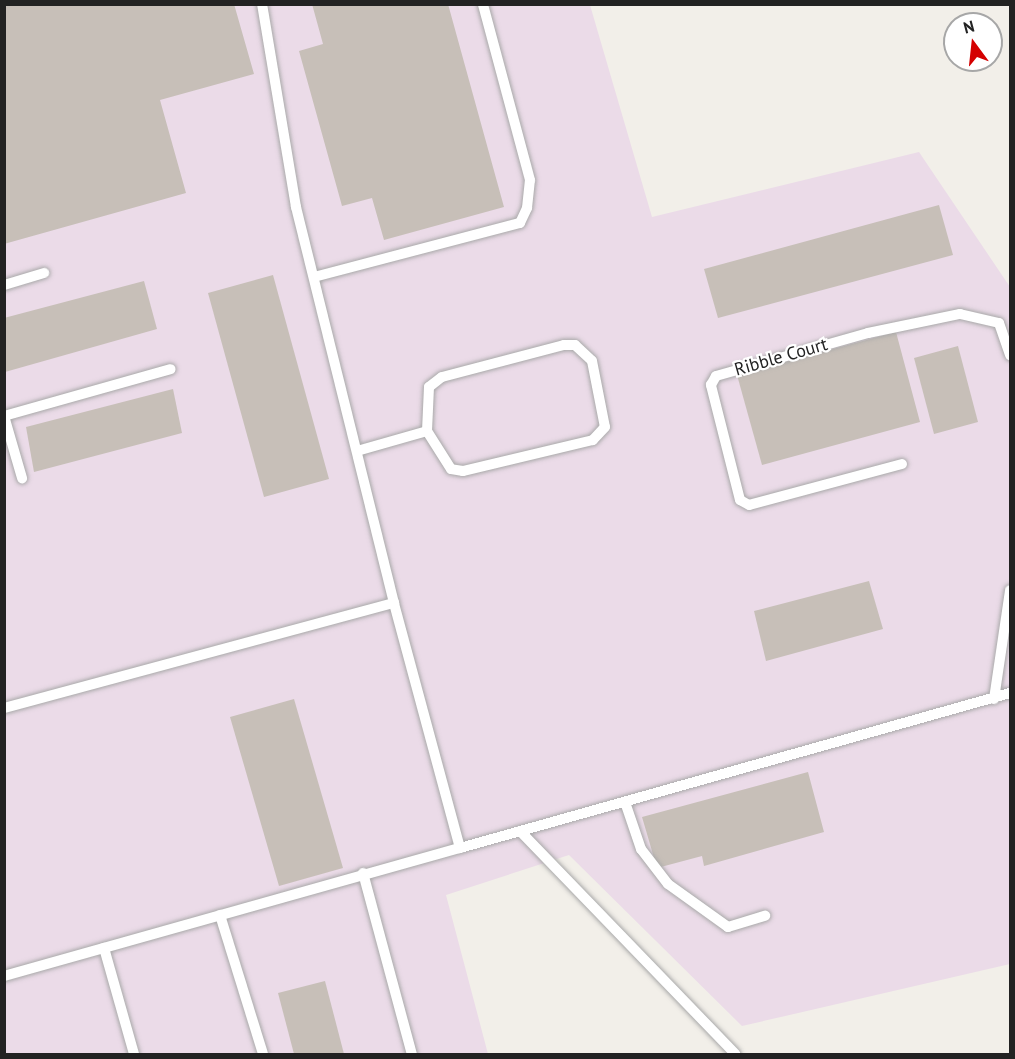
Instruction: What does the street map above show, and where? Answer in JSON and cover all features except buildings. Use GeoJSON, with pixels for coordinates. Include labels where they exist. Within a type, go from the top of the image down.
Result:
{"type":"FeatureCollection","features":[{"type":"Feature","properties":{"kind":"lane"},"geometry":{"type":"LineString","coordinates":[[262,4],[296,207],[394,603],[460,848]]}},
{"type":"Feature","properties":{"kind":"lane"},"geometry":{"type":"LineString","coordinates":[[314,277],[500,231],[520,223],[527,208],[530,180],[483,4]]}},
{"type":"Feature","properties":{"kind":"lane"},"geometry":{"type":"LineString","coordinates":[[4,285],[44,273]]}},
{"type":"Feature","properties":{"kind":"lane","name":"Ribble Court"},"geometry":{"type":"LineString","coordinates":[[902,464],[749,505],[740,500],[711,385],[716,376],[868,333],[960,314],[999,323],[1011,355]]}},
{"type":"Feature","properties":{"kind":"lane"},"geometry":{"type":"LineString","coordinates":[[564,345],[575,345],[592,361],[605,427],[593,440],[463,471],[451,469],[427,431],[429,387],[442,377],[564,345]]}},
{"type":"Feature","properties":{"kind":"lane"},"geometry":{"type":"LineString","coordinates":[[22,478],[4,416],[171,369]]}},
{"type":"Feature","properties":{"kind":"lane"},"geometry":{"type":"LineString","coordinates":[[357,451],[427,431]]}},
{"type":"Feature","properties":{"kind":"lane"},"geometry":{"type":"LineString","coordinates":[[994,699],[1011,590]]}},
{"type":"Feature","properties":{"kind":"lane"},"geometry":{"type":"LineString","coordinates":[[4,708],[394,603]]}},
{"type":"Feature","properties":{"kind":"lane"},"geometry":{"type":"LineString","coordinates":[[4,976],[363,873],[460,848],[1011,693]]}},
{"type":"Feature","properties":{"kind":"lane"},"geometry":{"type":"LineString","coordinates":[[625,802],[641,849],[668,884],[728,927],[765,916]]}},
{"type":"Feature","properties":{"kind":"lane"},"geometry":{"type":"LineString","coordinates":[[520,831],[735,1054]]}},
{"type":"Feature","properties":{"kind":"lane"},"geometry":{"type":"LineString","coordinates":[[363,873],[412,1054]]}},
{"type":"Feature","properties":{"kind":"lane"},"geometry":{"type":"LineString","coordinates":[[220,915],[263,1054]]}},
{"type":"Feature","properties":{"kind":"lane"},"geometry":{"type":"LineString","coordinates":[[104,948],[134,1054]]}},
{"type":"Feature","properties":{"kind":"shaded area"},"geometry":{"type":"Polygon","coordinates":[[[5,5],[590,5],[652,217],[919,152],[1010,287],[1010,964],[742,1026],[569,855],[446,895],[488,1054],[5,1054],[5,5]]]}}]}
